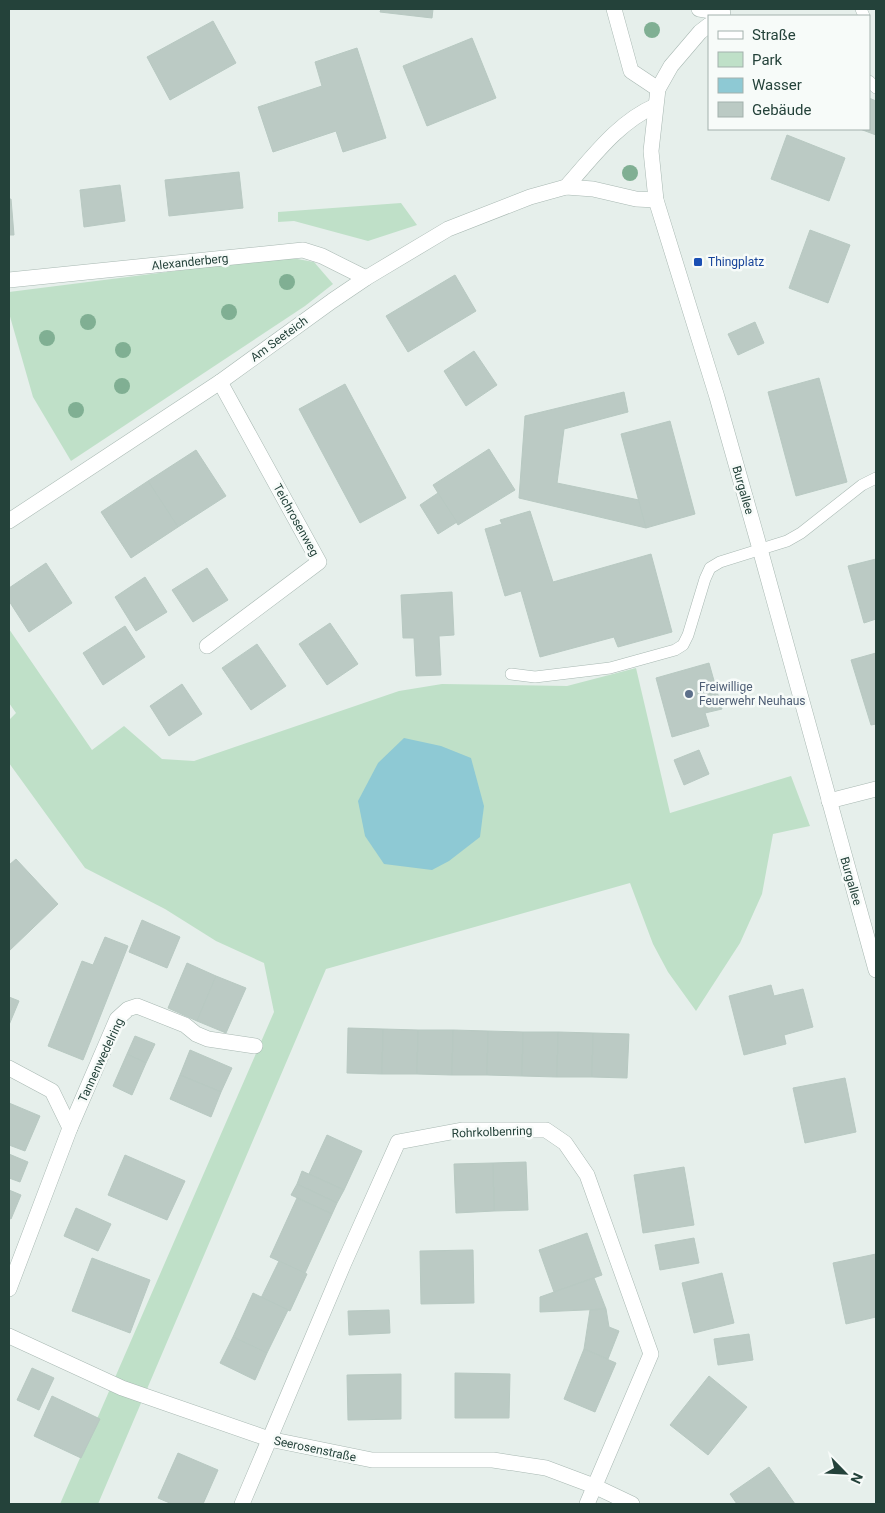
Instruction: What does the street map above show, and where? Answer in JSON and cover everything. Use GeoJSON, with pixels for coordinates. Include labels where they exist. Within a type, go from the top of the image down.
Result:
{"type":"FeatureCollection","features":[{"type":"Feature","properties":{"kind":"street"},"geometry":{"type":"LineString","coordinates":[[614,9],[631,71],[658,89]]}},
{"type":"Feature","properties":{"kind":"street"},"geometry":{"type":"LineString","coordinates":[[699,9],[724,13]]}},
{"type":"Feature","properties":{"kind":"street","name":"Burgallee"},"geometry":{"type":"LineString","coordinates":[[708,26],[700,32],[671,66],[658,89],[651,151],[656,200],[717,397],[876,970]]}},
{"type":"Feature","properties":{"kind":"street"},"geometry":{"type":"LineString","coordinates":[[566,187],[621,128],[640,112],[655,106]]}},
{"type":"Feature","properties":{"kind":"street","name":"Am Seeteich"},"geometry":{"type":"LineString","coordinates":[[9,521],[220,382],[366,278],[448,229],[530,197],[566,187],[593,189],[636,199],[656,200]]}},
{"type":"Feature","properties":{"kind":"street","name":"Alexanderberg"},"geometry":{"type":"LineString","coordinates":[[9,280],[303,250],[322,256],[366,278]]}},
{"type":"Feature","properties":{"kind":"street","name":"Teichrosenweg"},"geometry":{"type":"LineString","coordinates":[[207,646],[318,562],[220,382]]}},
{"type":"Feature","properties":{"kind":"street"},"geometry":{"type":"LineString","coordinates":[[829,801],[876,789]]}},
{"type":"Feature","properties":{"kind":"street","name":"Tannenwedelring"},"geometry":{"type":"LineString","coordinates":[[9,1289],[70,1128],[118,1019],[128,1009],[137,1006],[184,1025],[196,1034],[208,1039],[255,1046]]}},
{"type":"Feature","properties":{"kind":"street","name":"Tannenwedelring"},"geometry":{"type":"LineString","coordinates":[[9,1068],[52,1091],[70,1128]]}},
{"type":"Feature","properties":{"kind":"street","name":"Rohrkolbenring"},"geometry":{"type":"LineString","coordinates":[[269,1440],[398,1142],[462,1130],[546,1130],[565,1143],[587,1175],[651,1354],[594,1486]]}},
{"type":"Feature","properties":{"kind":"street","name":"Seerosenstraße"},"geometry":{"type":"LineString","coordinates":[[9,1336],[122,1388],[269,1440],[372,1460],[493,1460],[546,1468],[594,1486],[632,1504]]}},
{"type":"Feature","properties":{"kind":"street"},"geometry":{"type":"LineString","coordinates":[[242,1504],[269,1440]]}},
{"type":"Feature","properties":{"kind":"street"},"geometry":{"type":"LineString","coordinates":[[587,1504],[594,1486]]}},
{"type":"Feature","properties":{"kind":"lane"},"geometry":{"type":"LineString","coordinates":[[512,674],[535,677],[610,668],[675,650],[683,645],[688,635],[710,568],[720,562],[787,541],[801,533],[862,485],[876,478]]}},
{"type":"Feature","properties":{"kind":"green space"},"geometry":{"type":"Polygon","coordinates":[[[401,203],[417,225],[368,241],[294,221],[278,222],[278,212],[401,203]]]}},
{"type":"Feature","properties":{"kind":"green space"},"geometry":{"type":"Polygon","coordinates":[[[286,257],[314,262],[333,284],[305,306],[71,461],[33,397],[9,313],[9,292],[286,257]]]}},
{"type":"Feature","properties":{"kind":"green space"},"geometry":{"type":"Polygon","coordinates":[[[9,629],[92,750],[124,726],[162,759],[194,761],[399,691],[442,684],[567,686],[636,668],[670,813],[791,776],[810,826],[773,834],[762,894],[740,943],[696,1011],[668,972],[653,944],[630,883],[326,969],[98,1504],[60,1504],[274,1012],[264,963],[216,941],[165,909],[85,868],[9,763],[9,720],[16,713],[9,703],[9,629]]]}},
{"type":"Feature","properties":{"kind":"water"},"geometry":{"type":"Polygon","coordinates":[[[404,738],[441,746],[471,758],[484,806],[480,837],[449,861],[432,870],[384,864],[365,836],[358,801],[378,763],[404,738]]]}},
{"type":"Feature","properties":{"kind":"building"},"geometry":{"type":"Polygon","coordinates":[[[381,9],[433,9],[432,18],[380,12],[381,9]]]}},
{"type":"Feature","properties":{"kind":"building"},"geometry":{"type":"Polygon","coordinates":[[[213,21],[236,63],[170,100],[147,57],[213,21]]]}},
{"type":"Feature","properties":{"kind":"building"},"geometry":{"type":"Polygon","coordinates":[[[472,38],[496,98],[427,126],[403,66],[472,38]]]}},
{"type":"Feature","properties":{"kind":"building"},"geometry":{"type":"Polygon","coordinates":[[[357,48],[386,138],[343,152],[336,131],[273,152],[258,107],[322,86],[315,62],[357,48]]]}},
{"type":"Feature","properties":{"kind":"building"},"geometry":{"type":"Polygon","coordinates":[[[870,98],[876,101],[876,135],[863,130],[870,130],[870,98]]]}},
{"type":"Feature","properties":{"kind":"building"},"geometry":{"type":"Polygon","coordinates":[[[787,135],[845,158],[829,201],[771,179],[787,135]]]}},
{"type":"Feature","properties":{"kind":"building"},"geometry":{"type":"Polygon","coordinates":[[[239,172],[243,208],[169,216],[165,180],[239,172]]]}},
{"type":"Feature","properties":{"kind":"building"},"geometry":{"type":"Polygon","coordinates":[[[120,185],[125,221],[84,227],[80,190],[120,185]]]}},
{"type":"Feature","properties":{"kind":"building"},"geometry":{"type":"Polygon","coordinates":[[[9,199],[11,199],[14,235],[9,235],[9,199]]]}},
{"type":"Feature","properties":{"kind":"building"},"geometry":{"type":"Polygon","coordinates":[[[810,230],[850,245],[828,303],[789,288],[810,230]]]}},
{"type":"Feature","properties":{"kind":"building"},"geometry":{"type":"Polygon","coordinates":[[[455,275],[476,311],[408,352],[386,316],[455,275]]]}},
{"type":"Feature","properties":{"kind":"building"},"geometry":{"type":"Polygon","coordinates":[[[755,322],[764,343],[738,355],[728,334],[755,322]]]}},
{"type":"Feature","properties":{"kind":"building"},"geometry":{"type":"Polygon","coordinates":[[[474,351],[497,385],[466,406],[444,371],[474,351]]]}},
{"type":"Feature","properties":{"kind":"building"},"geometry":{"type":"Polygon","coordinates":[[[819,378],[847,482],[796,496],[768,392],[819,378]]]}},
{"type":"Feature","properties":{"kind":"building"},"geometry":{"type":"Polygon","coordinates":[[[345,384],[406,498],[360,523],[299,409],[345,384]]]}},
{"type":"Feature","properties":{"kind":"building"},"geometry":{"type":"Polygon","coordinates":[[[624,392],[628,412],[564,429],[557,483],[639,500],[646,528],[519,498],[525,416],[624,392]]]}},
{"type":"Feature","properties":{"kind":"building"},"geometry":{"type":"Polygon","coordinates":[[[670,421],[695,514],[646,528],[621,434],[670,421]]]}},
{"type":"Feature","properties":{"kind":"building"},"geometry":{"type":"Polygon","coordinates":[[[489,449],[515,490],[458,525],[433,485],[489,449]]]}},
{"type":"Feature","properties":{"kind":"building"},"geometry":{"type":"Polygon","coordinates":[[[196,450],[226,496],[178,527],[148,481],[196,450]]]}},
{"type":"Feature","properties":{"kind":"building"},"geometry":{"type":"Polygon","coordinates":[[[148,481],[178,527],[131,558],[101,512],[148,481]]]}},
{"type":"Feature","properties":{"kind":"building"},"geometry":{"type":"Polygon","coordinates":[[[438,493],[457,522],[438,534],[420,505],[438,493]]]}},
{"type":"Feature","properties":{"kind":"building"},"geometry":{"type":"Polygon","coordinates":[[[530,511],[553,582],[651,554],[672,632],[618,647],[614,637],[540,657],[521,591],[505,596],[485,529],[502,524],[500,520],[530,511]]]}},
{"type":"Feature","properties":{"kind":"building"},"geometry":{"type":"Polygon","coordinates":[[[876,559],[876,619],[864,623],[848,566],[876,559]]]}},
{"type":"Feature","properties":{"kind":"building"},"geometry":{"type":"Polygon","coordinates":[[[46,563],[72,603],[29,632],[9,601],[9,588],[46,563]]]}},
{"type":"Feature","properties":{"kind":"building"},"geometry":{"type":"Polygon","coordinates":[[[207,568],[228,600],[193,622],[172,590],[207,568]]]}},
{"type":"Feature","properties":{"kind":"building"},"geometry":{"type":"Polygon","coordinates":[[[145,577],[167,612],[136,631],[115,597],[145,577]]]}},
{"type":"Feature","properties":{"kind":"building"},"geometry":{"type":"Polygon","coordinates":[[[452,592],[454,635],[439,636],[441,675],[416,676],[414,638],[403,638],[401,595],[452,592]]]}},
{"type":"Feature","properties":{"kind":"building"},"geometry":{"type":"Polygon","coordinates":[[[330,623],[358,664],[327,685],[299,644],[330,623]]]}},
{"type":"Feature","properties":{"kind":"building"},"geometry":{"type":"Polygon","coordinates":[[[125,626],[145,657],[103,685],[83,653],[125,626]]]}},
{"type":"Feature","properties":{"kind":"building"},"geometry":{"type":"Polygon","coordinates":[[[257,644],[286,686],[251,710],[222,668],[257,644]]]}},
{"type":"Feature","properties":{"kind":"building"},"geometry":{"type":"Polygon","coordinates":[[[876,653],[876,724],[871,725],[851,660],[876,653]]]}},
{"type":"Feature","properties":{"kind":"building","name":"Freiwillige Feuerwehr Neuhaus"},"geometry":{"type":"Polygon","coordinates":[[[709,663],[722,709],[705,713],[709,726],[672,737],[656,678],[709,663]]]}},
{"type":"Feature","properties":{"kind":"building"},"geometry":{"type":"Polygon","coordinates":[[[182,684],[202,714],[169,736],[150,706],[182,684]]]}},
{"type":"Feature","properties":{"kind":"building"},"geometry":{"type":"Polygon","coordinates":[[[699,750],[709,774],[684,785],[674,760],[699,750]]]}},
{"type":"Feature","properties":{"kind":"building"},"geometry":{"type":"Polygon","coordinates":[[[16,859],[58,904],[9,951],[9,865],[16,859]]]}},
{"type":"Feature","properties":{"kind":"building"},"geometry":{"type":"Polygon","coordinates":[[[142,920],[180,937],[167,968],[129,952],[142,920]]]}},
{"type":"Feature","properties":{"kind":"building"},"geometry":{"type":"Polygon","coordinates":[[[105,937],[128,946],[83,1060],[48,1046],[82,961],[93,965],[105,937]]]}},
{"type":"Feature","properties":{"kind":"building"},"geometry":{"type":"Polygon","coordinates":[[[187,963],[216,976],[197,1021],[168,1008],[187,963]]]}},
{"type":"Feature","properties":{"kind":"building"},"geometry":{"type":"Polygon","coordinates":[[[216,976],[246,988],[226,1033],[197,1021],[216,976]]]}},
{"type":"Feature","properties":{"kind":"building"},"geometry":{"type":"Polygon","coordinates":[[[771,985],[774,996],[803,989],[813,1027],[784,1035],[786,1044],[744,1055],[729,996],[771,985]]]}},
{"type":"Feature","properties":{"kind":"building"},"geometry":{"type":"Polygon","coordinates":[[[9,997],[19,1001],[9,1025],[9,997]]]}},
{"type":"Feature","properties":{"kind":"building"},"geometry":{"type":"Polygon","coordinates":[[[348,1028],[383,1029],[382,1074],[347,1073],[348,1028]]]}},
{"type":"Feature","properties":{"kind":"building"},"geometry":{"type":"Polygon","coordinates":[[[383,1029],[418,1030],[417,1074],[382,1074],[383,1029]]]}},
{"type":"Feature","properties":{"kind":"building"},"geometry":{"type":"Polygon","coordinates":[[[418,1030],[453,1030],[452,1075],[417,1074],[418,1030]]]}},
{"type":"Feature","properties":{"kind":"building"},"geometry":{"type":"Polygon","coordinates":[[[453,1030],[488,1031],[487,1075],[452,1075],[453,1030]]]}},
{"type":"Feature","properties":{"kind":"building"},"geometry":{"type":"Polygon","coordinates":[[[488,1031],[523,1032],[522,1076],[487,1075],[488,1031]]]}},
{"type":"Feature","properties":{"kind":"building"},"geometry":{"type":"Polygon","coordinates":[[[523,1032],[558,1032],[557,1077],[522,1076],[523,1032]]]}},
{"type":"Feature","properties":{"kind":"building"},"geometry":{"type":"Polygon","coordinates":[[[558,1032],[593,1033],[592,1077],[557,1077],[558,1032]]]}},
{"type":"Feature","properties":{"kind":"building"},"geometry":{"type":"Polygon","coordinates":[[[593,1033],[629,1034],[627,1078],[592,1077],[593,1033]]]}},
{"type":"Feature","properties":{"kind":"building"},"geometry":{"type":"Polygon","coordinates":[[[135,1036],[155,1044],[146,1063],[127,1054],[135,1036]]]}},
{"type":"Feature","properties":{"kind":"building"},"geometry":{"type":"Polygon","coordinates":[[[190,1050],[232,1068],[221,1092],[180,1075],[190,1050]]]}},
{"type":"Feature","properties":{"kind":"building"},"geometry":{"type":"Polygon","coordinates":[[[127,1054],[146,1063],[132,1095],[113,1086],[127,1054]]]}},
{"type":"Feature","properties":{"kind":"building"},"geometry":{"type":"Polygon","coordinates":[[[180,1075],[221,1092],[211,1117],[170,1099],[180,1075]]]}},
{"type":"Feature","properties":{"kind":"building"},"geometry":{"type":"Polygon","coordinates":[[[845,1078],[856,1132],[805,1143],[793,1088],[845,1078]]]}},
{"type":"Feature","properties":{"kind":"building"},"geometry":{"type":"Polygon","coordinates":[[[9,1103],[40,1116],[25,1151],[9,1145],[9,1103]]]}},
{"type":"Feature","properties":{"kind":"building"},"geometry":{"type":"Polygon","coordinates":[[[327,1135],[362,1151],[344,1190],[309,1174],[327,1135]]]}},
{"type":"Feature","properties":{"kind":"building"},"geometry":{"type":"Polygon","coordinates":[[[9,1154],[28,1162],[20,1182],[9,1178],[9,1154]]]}},
{"type":"Feature","properties":{"kind":"building"},"geometry":{"type":"Polygon","coordinates":[[[125,1155],[185,1181],[167,1220],[108,1195],[125,1155]]]}},
{"type":"Feature","properties":{"kind":"building"},"geometry":{"type":"Polygon","coordinates":[[[526,1162],[528,1210],[494,1211],[493,1163],[526,1162]]]}},
{"type":"Feature","properties":{"kind":"building"},"geometry":{"type":"Polygon","coordinates":[[[493,1163],[494,1211],[456,1213],[454,1164],[493,1163]]]}},
{"type":"Feature","properties":{"kind":"building"},"geometry":{"type":"Polygon","coordinates":[[[684,1167],[694,1225],[643,1233],[634,1175],[684,1167]]]}},
{"type":"Feature","properties":{"kind":"building"},"geometry":{"type":"Polygon","coordinates":[[[302,1171],[344,1190],[337,1203],[297,1184],[302,1171]]]}},
{"type":"Feature","properties":{"kind":"building"},"geometry":{"type":"Polygon","coordinates":[[[297,1184],[337,1203],[332,1214],[291,1195],[297,1184]]]}},
{"type":"Feature","properties":{"kind":"building"},"geometry":{"type":"Polygon","coordinates":[[[9,1190],[21,1195],[11,1219],[9,1218],[9,1190]]]}},
{"type":"Feature","properties":{"kind":"building"},"geometry":{"type":"Polygon","coordinates":[[[297,1198],[332,1214],[305,1273],[270,1257],[297,1198]]]}},
{"type":"Feature","properties":{"kind":"building"},"geometry":{"type":"Polygon","coordinates":[[[76,1208],[111,1224],[98,1251],[64,1236],[76,1208]]]}},
{"type":"Feature","properties":{"kind":"building"},"geometry":{"type":"Polygon","coordinates":[[[587,1233],[602,1275],[554,1292],[539,1250],[587,1233]]]}},
{"type":"Feature","properties":{"kind":"building"},"geometry":{"type":"Polygon","coordinates":[[[694,1238],[699,1263],[660,1270],[655,1245],[694,1238]]]}},
{"type":"Feature","properties":{"kind":"building"},"geometry":{"type":"Polygon","coordinates":[[[473,1250],[474,1303],[421,1304],[420,1251],[473,1250]]]}},
{"type":"Feature","properties":{"kind":"building"},"geometry":{"type":"Polygon","coordinates":[[[876,1254],[876,1317],[846,1324],[833,1263],[876,1254]]]}},
{"type":"Feature","properties":{"kind":"building"},"geometry":{"type":"Polygon","coordinates":[[[92,1258],[150,1280],[130,1333],[72,1311],[92,1258]]]}},
{"type":"Feature","properties":{"kind":"building"},"geometry":{"type":"Polygon","coordinates":[[[279,1261],[307,1274],[290,1311],[261,1298],[279,1261]]]}},
{"type":"Feature","properties":{"kind":"building"},"geometry":{"type":"Polygon","coordinates":[[[722,1273],[734,1323],[694,1333],[682,1283],[722,1273]]]}},
{"type":"Feature","properties":{"kind":"building"},"geometry":{"type":"Polygon","coordinates":[[[594,1278],[606,1309],[540,1312],[540,1297],[594,1278]]]}},
{"type":"Feature","properties":{"kind":"building"},"geometry":{"type":"Polygon","coordinates":[[[253,1293],[288,1310],[267,1353],[233,1337],[253,1293]]]}},
{"type":"Feature","properties":{"kind":"building"},"geometry":{"type":"Polygon","coordinates":[[[606,1309],[609,1327],[619,1331],[608,1359],[584,1349],[590,1310],[606,1309]]]}},
{"type":"Feature","properties":{"kind":"building"},"geometry":{"type":"Polygon","coordinates":[[[389,1310],[390,1333],[349,1335],[348,1311],[389,1310]]]}},
{"type":"Feature","properties":{"kind":"building"},"geometry":{"type":"Polygon","coordinates":[[[749,1334],[753,1360],[718,1365],[714,1339],[749,1334]]]}},
{"type":"Feature","properties":{"kind":"building"},"geometry":{"type":"Polygon","coordinates":[[[233,1337],[267,1353],[255,1380],[220,1363],[233,1337]]]}},
{"type":"Feature","properties":{"kind":"building"},"geometry":{"type":"Polygon","coordinates":[[[584,1349],[616,1363],[595,1412],[564,1399],[584,1349]]]}},
{"type":"Feature","properties":{"kind":"building"},"geometry":{"type":"Polygon","coordinates":[[[32,1368],[54,1378],[39,1410],[17,1400],[32,1368]]]}},
{"type":"Feature","properties":{"kind":"building"},"geometry":{"type":"Polygon","coordinates":[[[455,1373],[510,1374],[509,1418],[455,1418],[455,1373]]]}},
{"type":"Feature","properties":{"kind":"building"},"geometry":{"type":"Polygon","coordinates":[[[401,1374],[401,1419],[348,1420],[347,1375],[401,1374]]]}},
{"type":"Feature","properties":{"kind":"building"},"geometry":{"type":"Polygon","coordinates":[[[709,1376],[747,1407],[708,1455],[670,1425],[709,1376]]]}},
{"type":"Feature","properties":{"kind":"building"},"geometry":{"type":"Polygon","coordinates":[[[52,1396],[100,1419],[81,1458],[34,1436],[52,1396]]]}},
{"type":"Feature","properties":{"kind":"building"},"geometry":{"type":"Polygon","coordinates":[[[178,1453],[218,1470],[203,1504],[172,1504],[158,1498],[178,1453]]]}},
{"type":"Feature","properties":{"kind":"building"},"geometry":{"type":"Polygon","coordinates":[[[769,1467],[795,1504],[737,1504],[730,1494],[769,1467]]]}},
{"type":"Feature","properties":{"kind":"place","name":"Thingplatz"},"geometry":{"type":"Point","coordinates":[698,262]}},
{"type":"Feature","properties":{"kind":"place","name":"Freiwillige Feuerwehr Neuhaus"},"geometry":{"type":"Point","coordinates":[689,694]}}]}
